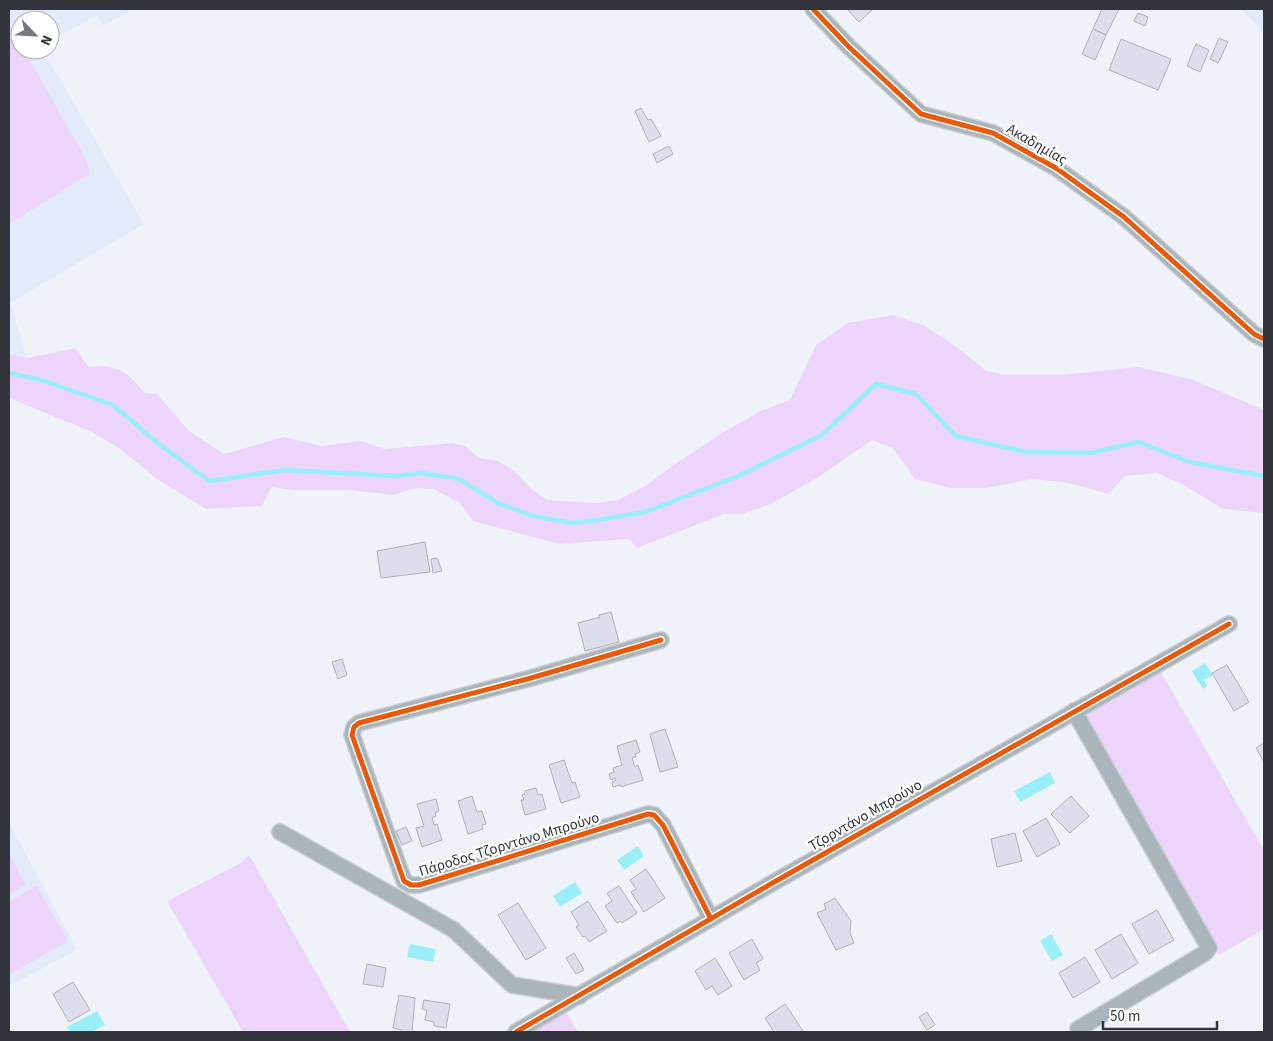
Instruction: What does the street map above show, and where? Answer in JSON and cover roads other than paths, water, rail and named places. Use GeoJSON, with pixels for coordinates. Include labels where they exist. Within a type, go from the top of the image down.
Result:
{"type":"FeatureCollection","features":[{"type":"Feature","properties":{"kind":"street","name":"Ακαδημίας"},"geometry":{"type":"LineString","coordinates":[[813,9],[849,47],[921,114],[993,133],[1056,168],[1124,217],[1254,334],[1264,339]]}},
{"type":"Feature","properties":{"kind":"street","name":"Τζορντάνο Μπρούνο"},"geometry":{"type":"LineString","coordinates":[[516,1032],[1229,624]]}},
{"type":"Feature","properties":{"kind":"street","name":"Πάροδος Τζορντάνο Μπρούνο"},"geometry":{"type":"LineString","coordinates":[[661,640],[531,678],[360,723],[354,727],[352,735],[404,882],[407,884],[419,885],[648,814],[654,815],[663,825],[711,919]]}},
{"type":"Feature","properties":{"kind":"street"},"geometry":{"type":"LineString","coordinates":[[1074,712],[1209,948],[1205,953],[1078,1029]]}},
{"type":"Feature","properties":{"kind":"street"},"geometry":{"type":"LineString","coordinates":[[280,832],[454,930],[512,985],[580,996]]}},
{"type":"Feature","properties":{"kind":"water"},"geometry":{"type":"Polygon","coordinates":[[[1205,663],[1213,675],[1204,680],[1207,686],[1203,689],[1192,671],[1205,663]]]}},
{"type":"Feature","properties":{"kind":"water"},"geometry":{"type":"Polygon","coordinates":[[[1050,772],[1055,783],[1020,802],[1014,791],[1050,772]]]}},
{"type":"Feature","properties":{"kind":"water"},"geometry":{"type":"Polygon","coordinates":[[[638,846],[644,856],[624,870],[617,860],[638,846]]]}},
{"type":"Feature","properties":{"kind":"water"},"geometry":{"type":"Polygon","coordinates":[[[575,882],[582,893],[560,907],[553,896],[575,882]]]}},
{"type":"Feature","properties":{"kind":"water"},"geometry":{"type":"Polygon","coordinates":[[[1051,934],[1063,955],[1052,961],[1040,941],[1051,934]]]}},
{"type":"Feature","properties":{"kind":"water"},"geometry":{"type":"Polygon","coordinates":[[[410,944],[436,949],[433,962],[407,957],[410,944]]]}},
{"type":"Feature","properties":{"kind":"water"},"geometry":{"type":"Polygon","coordinates":[[[97,1011],[105,1025],[91,1032],[70,1032],[67,1027],[97,1011]]]}},
{"type":"Feature","properties":{"kind":"waterway"},"geometry":{"type":"LineString","coordinates":[[9,373],[45,381],[113,405],[159,444],[209,481],[285,470],[395,476],[422,473],[459,479],[498,503],[533,516],[572,523],[645,512],[736,477],[822,435],[876,384],[916,394],[956,436],[1025,452],[1091,453],[1138,442],[1190,462],[1264,476]]}}]}
